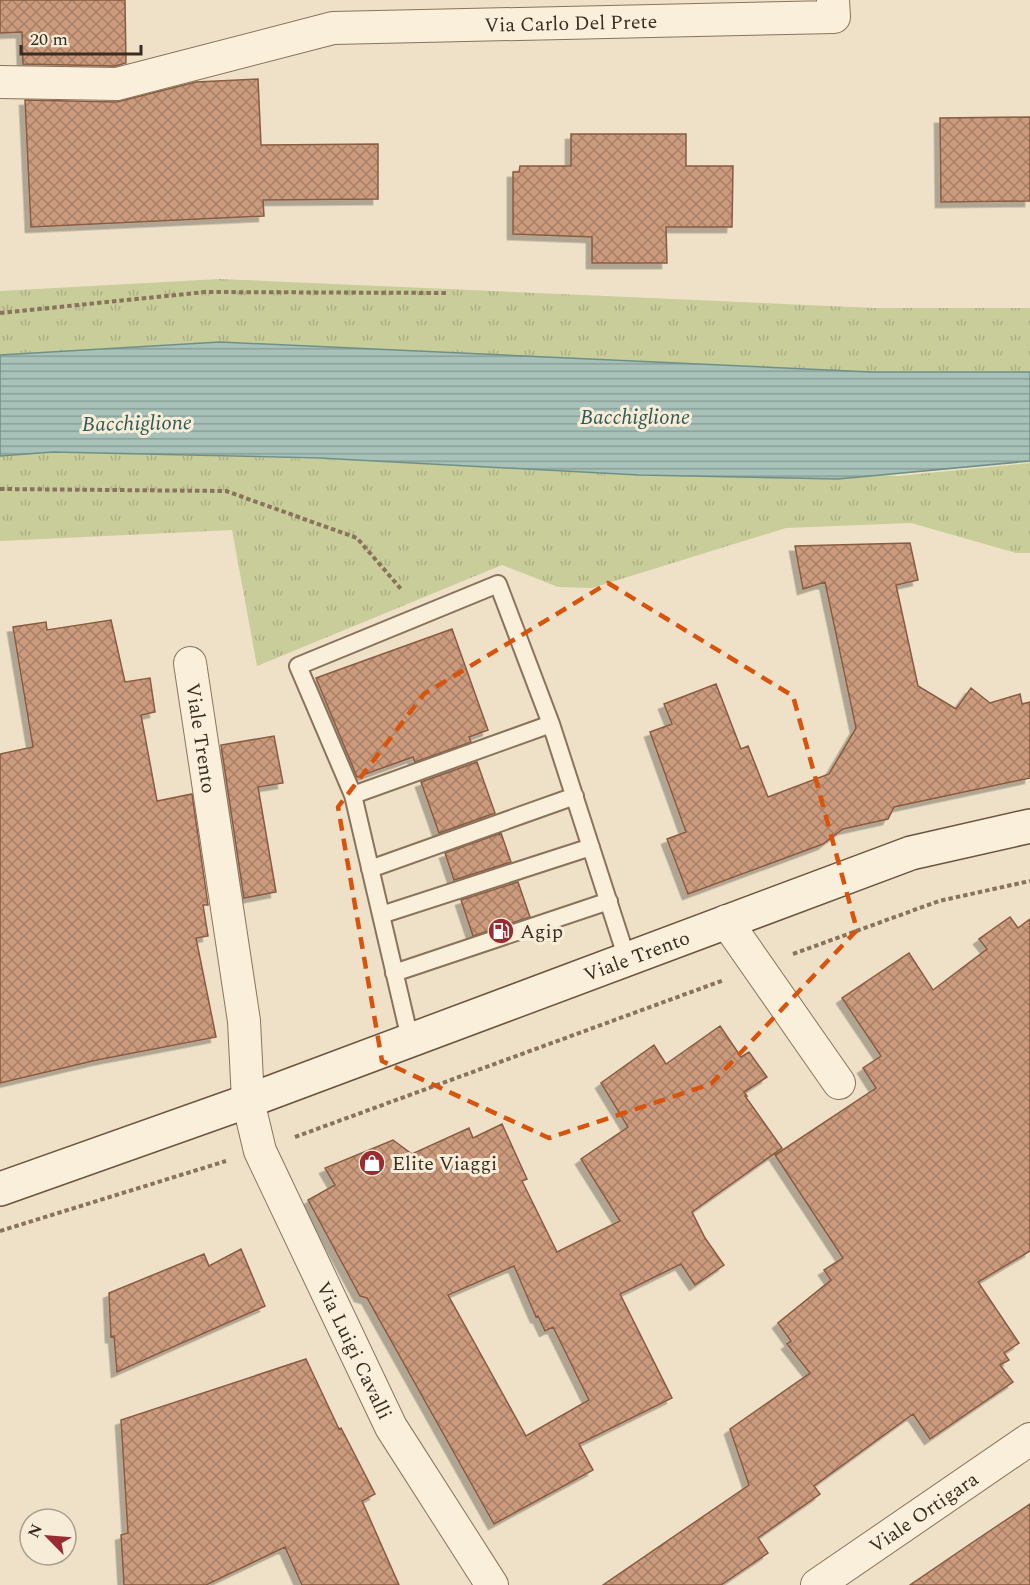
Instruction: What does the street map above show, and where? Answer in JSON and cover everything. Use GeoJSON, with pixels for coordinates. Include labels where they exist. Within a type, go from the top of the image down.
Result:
{"type":"FeatureCollection","features":[{"type":"Feature","properties":{"kind":"main road","name":"Viale Trento"},"geometry":{"type":"LineString","coordinates":[[0,1189],[248,1101],[912,853],[1030,826]]}},
{"type":"Feature","properties":{"kind":"street","name":"Via Carlo Del Prete"},"geometry":{"type":"LineString","coordinates":[[0,82],[117,84],[333,28],[834,16],[832,0]]}},
{"type":"Feature","properties":{"kind":"street","name":"Viale Trento"},"geometry":{"type":"LineString","coordinates":[[190,663],[244,1021],[248,1101]]}},
{"type":"Feature","properties":{"kind":"street"},"geometry":{"type":"LineString","coordinates":[[726,921],[839,1083]]}},
{"type":"Feature","properties":{"kind":"street","name":"Via Luigi Cavalli"},"geometry":{"type":"LineString","coordinates":[[248,1101],[260,1151],[391,1427],[492,1585]]}},
{"type":"Feature","properties":{"kind":"street","name":"Viale Ortigara"},"geometry":{"type":"LineString","coordinates":[[817,1585],[1030,1439]]}},
{"type":"Feature","properties":{"kind":"lane"},"geometry":{"type":"LineString","coordinates":[[410,1039],[353,795],[298,666],[498,584],[551,724],[627,959]]}},
{"type":"Feature","properties":{"kind":"lane"},"geometry":{"type":"LineString","coordinates":[[353,795],[551,724]]}},
{"type":"Feature","properties":{"kind":"lane"},"geometry":{"type":"LineString","coordinates":[[370,869],[575,796]]}},
{"type":"Feature","properties":{"kind":"lane"},"geometry":{"type":"LineString","coordinates":[[381,915],[591,847]]}},
{"type":"Feature","properties":{"kind":"lane"},"geometry":{"type":"LineString","coordinates":[[394,973],[609,902]]}},
{"type":"Feature","properties":{"kind":"path"},"geometry":{"type":"LineString","coordinates":[[0,313],[205,292],[448,293]]}},
{"type":"Feature","properties":{"kind":"path"},"geometry":{"type":"LineString","coordinates":[[0,489],[226,491],[357,538],[401,589]]}},
{"type":"Feature","properties":{"kind":"path"},"geometry":{"type":"LineString","coordinates":[[0,1231],[260,1151],[939,901],[1030,880]]}},
{"type":"Feature","properties":{"kind":"highlighted area"},"geometry":{"type":"Polygon","coordinates":[[[608,583],[793,696],[857,930],[711,1084],[549,1138],[382,1061],[338,807],[424,694],[608,583]]]}},
{"type":"Feature","properties":{"kind":"green space"},"geometry":{"type":"Polygon","coordinates":[[[220,279],[874,308],[1030,308],[1030,372],[872,372],[220,342],[0,355],[0,291],[220,279]]]}},
{"type":"Feature","properties":{"kind":"green space"},"geometry":{"type":"Polygon","coordinates":[[[53,452],[360,460],[639,475],[838,479],[875,475],[898,476],[1030,463],[1030,553],[1016,553],[911,523],[786,528],[592,588],[558,587],[502,565],[257,666],[232,530],[0,541],[0,456],[53,452]]]}},
{"type":"Feature","properties":{"kind":"water","name":"Bacchiglione"},"geometry":{"type":"Polygon","coordinates":[[[220,342],[872,372],[1030,372],[1030,461],[838,479],[639,475],[319,458],[53,452],[0,456],[0,355],[220,342]]]}},
{"type":"Feature","properties":{"kind":"building"},"geometry":{"type":"Polygon","coordinates":[[[0,0],[125,0],[126,63],[115,66],[23,64],[22,32],[0,33],[0,0]]]}},
{"type":"Feature","properties":{"kind":"building"},"geometry":{"type":"Polygon","coordinates":[[[258,79],[261,145],[378,144],[378,199],[263,200],[264,216],[31,227],[25,100],[117,102],[196,82],[258,79]]]}},
{"type":"Feature","properties":{"kind":"building"},"geometry":{"type":"Polygon","coordinates":[[[1030,117],[1030,201],[941,202],[940,118],[1030,117]]]}},
{"type":"Feature","properties":{"kind":"building"},"geometry":{"type":"Polygon","coordinates":[[[571,134],[686,134],[686,166],[733,166],[732,227],[666,227],[667,263],[592,263],[592,237],[513,234],[513,172],[519,172],[520,166],[571,166],[571,134]]]}},
{"type":"Feature","properties":{"kind":"building"},"geometry":{"type":"Polygon","coordinates":[[[910,543],[918,580],[896,585],[918,686],[956,709],[971,688],[990,703],[1020,694],[1022,704],[1030,702],[1030,778],[894,807],[888,819],[843,829],[823,844],[688,894],[667,839],[686,832],[650,732],[672,724],[664,704],[716,684],[741,749],[748,746],[768,797],[829,774],[856,728],[825,582],[803,589],[795,546],[910,543]]]}},
{"type":"Feature","properties":{"kind":"building"},"geometry":{"type":"Polygon","coordinates":[[[111,620],[125,682],[150,678],[155,712],[141,715],[157,801],[192,794],[208,905],[203,905],[208,936],[196,938],[216,1037],[97,1060],[0,1083],[0,754],[33,747],[13,627],[46,622],[47,630],[111,620]]]}},
{"type":"Feature","properties":{"kind":"building"},"geometry":{"type":"Polygon","coordinates":[[[452,629],[488,730],[469,737],[471,742],[415,762],[413,757],[357,777],[316,678],[452,629]]]}},
{"type":"Feature","properties":{"kind":"building"},"geometry":{"type":"Polygon","coordinates":[[[274,736],[283,783],[258,787],[276,892],[244,898],[221,745],[274,736]]]}},
{"type":"Feature","properties":{"kind":"building"},"geometry":{"type":"Polygon","coordinates":[[[477,762],[495,813],[439,833],[421,782],[477,762]]]}},
{"type":"Feature","properties":{"kind":"building"},"geometry":{"type":"Polygon","coordinates":[[[501,833],[511,862],[454,880],[445,853],[501,833]]]}},
{"type":"Feature","properties":{"kind":"building"},"geometry":{"type":"Polygon","coordinates":[[[518,882],[530,917],[473,936],[461,900],[518,882]]]}},
{"type":"Feature","properties":{"kind":"building"},"geometry":{"type":"Polygon","coordinates":[[[1010,917],[1018,928],[1030,919],[1030,1251],[978,1282],[1019,1343],[1004,1353],[1009,1360],[1000,1365],[1013,1382],[930,1439],[913,1414],[814,1486],[820,1494],[758,1538],[768,1553],[721,1585],[603,1585],[749,1485],[730,1429],[810,1373],[787,1344],[791,1341],[778,1323],[831,1280],[824,1270],[843,1258],[775,1155],[876,1088],[863,1068],[881,1056],[842,998],[909,953],[933,990],[987,949],[979,939],[1010,917]]]}},
{"type":"Feature","properties":{"kind":"building"},"geometry":{"type":"Polygon","coordinates":[[[720,1026],[741,1057],[749,1052],[767,1077],[744,1092],[782,1148],[692,1212],[705,1238],[724,1265],[695,1285],[681,1264],[620,1294],[672,1398],[579,1444],[593,1470],[494,1524],[367,1298],[360,1296],[308,1200],[335,1185],[325,1168],[393,1140],[412,1154],[469,1128],[473,1138],[502,1124],[527,1179],[522,1181],[557,1252],[620,1221],[581,1159],[628,1127],[601,1083],[654,1045],[666,1064],[720,1026]],[[514,1266],[448,1295],[526,1436],[589,1400],[553,1327],[545,1331],[538,1316],[536,1317],[514,1266]]]}},
{"type":"Feature","properties":{"kind":"building"},"geometry":{"type":"Polygon","coordinates":[[[241,1249],[265,1306],[117,1372],[114,1336],[111,1337],[109,1293],[204,1254],[209,1266],[241,1249]]]}},
{"type":"Feature","properties":{"kind":"building"},"geometry":{"type":"Polygon","coordinates":[[[306,1359],[339,1429],[341,1428],[375,1494],[362,1501],[399,1585],[302,1585],[285,1547],[206,1585],[124,1585],[121,1535],[128,1533],[121,1420],[306,1359]]]}},
{"type":"Feature","properties":{"kind":"building"},"geometry":{"type":"Polygon","coordinates":[[[1030,1504],[1030,1585],[910,1585],[976,1540],[1030,1504]]]}},
{"type":"Feature","properties":{"kind":"place","name":"Agip"},"geometry":{"type":"Point","coordinates":[501,931]}},
{"type":"Feature","properties":{"kind":"place","name":"Elite Viaggi"},"geometry":{"type":"Point","coordinates":[372,1163]}}]}
